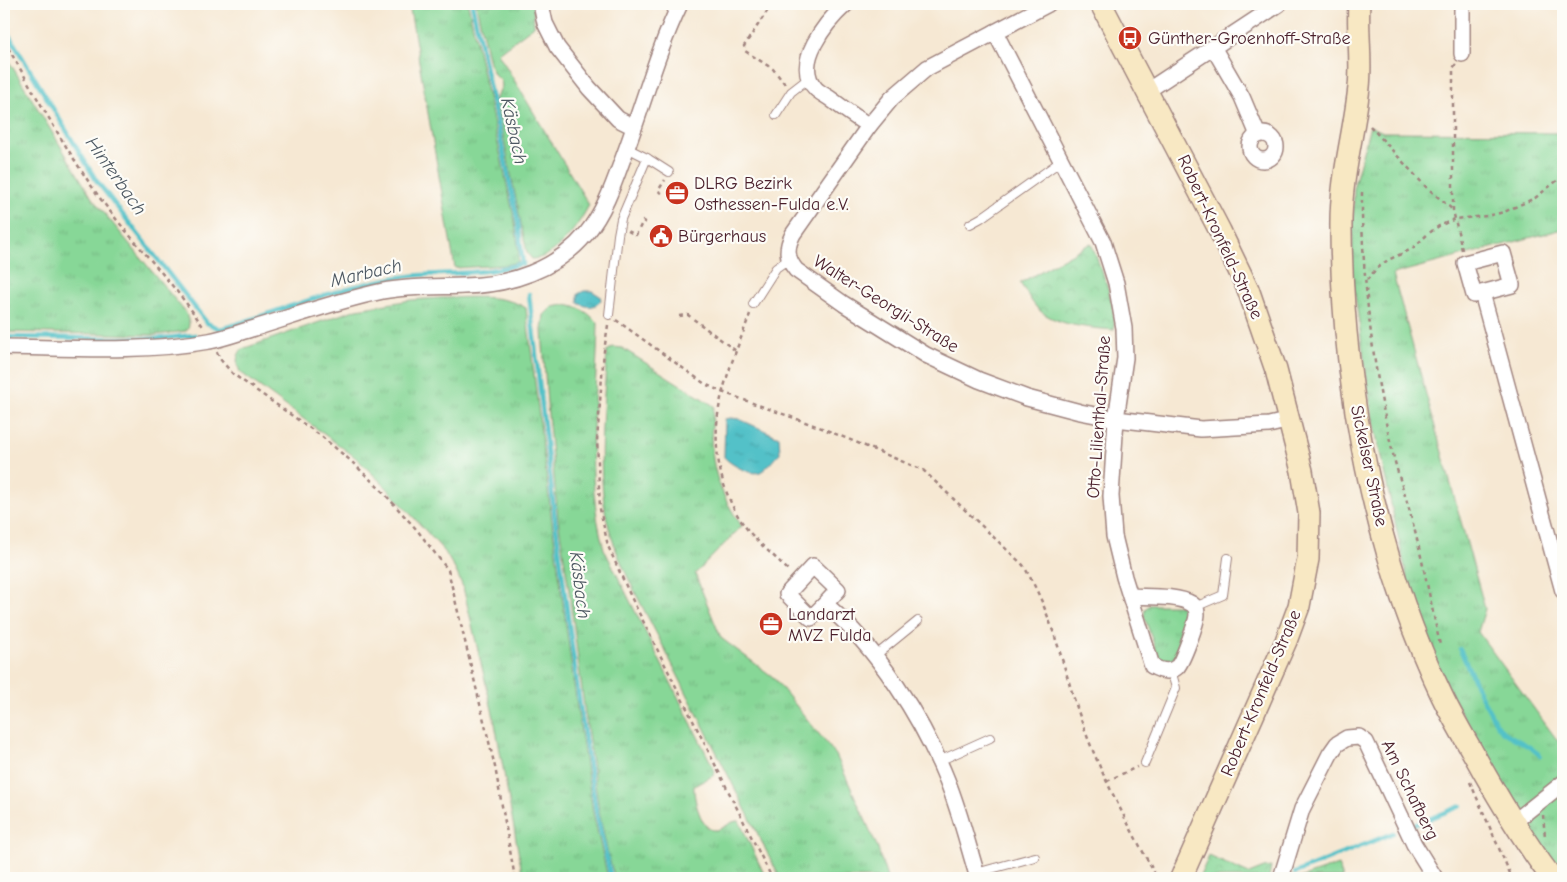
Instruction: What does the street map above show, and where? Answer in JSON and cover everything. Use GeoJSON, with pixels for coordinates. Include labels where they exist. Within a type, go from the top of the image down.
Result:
{"type":"FeatureCollection","features":[{"type":"Feature","properties":{"kind":"street"},"geometry":{"type":"LineString","coordinates":[[541,4],[545,23],[557,47],[618,119],[634,127]]}},
{"type":"Feature","properties":{"kind":"street"},"geometry":{"type":"LineString","coordinates":[[4,347],[126,349],[212,341],[385,290],[490,285],[536,272],[572,249],[598,219],[608,199],[648,84],[680,4]]}},
{"type":"Feature","properties":{"kind":"street"},"geometry":{"type":"LineString","coordinates":[[846,4],[833,16],[812,48],[807,65],[809,78],[815,88],[869,126]]}},
{"type":"Feature","properties":{"kind":"street"},"geometry":{"type":"LineString","coordinates":[[789,259],[787,254],[792,234],[869,126],[892,98],[927,68],[1048,4]]}},
{"type":"Feature","properties":{"kind":"street","name":"Robert-Kronfeld-Straße"},"geometry":{"type":"LineString","coordinates":[[1101,4],[1220,231],[1248,289],[1276,370],[1290,420],[1302,470],[1309,512],[1308,559],[1299,606],[1286,641],[1181,878]]}},
{"type":"Feature","properties":{"kind":"street"},"geometry":{"type":"LineString","coordinates":[[1147,91],[1279,4]]}},
{"type":"Feature","properties":{"kind":"street"},"geometry":{"type":"LineString","coordinates":[[1462,4],[1462,54]]}},
{"type":"Feature","properties":{"kind":"street","name":"Sickelser Straße"},"geometry":{"type":"LineString","coordinates":[[1356,8],[1359,84],[1343,182],[1341,229],[1349,350],[1366,466],[1393,570],[1418,639],[1442,695],[1460,732],[1514,822],[1552,878]]}},
{"type":"Feature","properties":{"kind":"street","name":"Otto-Lilienthal-Straße"},"geometry":{"type":"LineString","coordinates":[[995,32],[1103,242],[1116,283],[1124,328],[1125,358],[1116,419],[1112,504],[1114,536],[1124,577],[1152,666],[1160,671],[1171,670]]}},
{"type":"Feature","properties":{"kind":"street"},"geometry":{"type":"LineString","coordinates":[[1213,47],[1242,97],[1258,135]]}},
{"type":"Feature","properties":{"kind":"street"},"geometry":{"type":"LineString","coordinates":[[1503,253],[1512,285],[1482,293],[1474,295],[1465,263],[1503,253]]}},
{"type":"Feature","properties":{"kind":"street","name":"Walter-Georgii-Straße"},"geometry":{"type":"LineString","coordinates":[[789,259],[796,270],[844,304],[926,355],[978,380],[1027,398],[1116,419],[1201,428],[1269,425],[1290,420]]}},
{"type":"Feature","properties":{"kind":"street"},"geometry":{"type":"LineString","coordinates":[[1482,293],[1563,591]]}},
{"type":"Feature","properties":{"kind":"street"},"geometry":{"type":"LineString","coordinates":[[813,566],[838,590],[825,604],[811,618],[787,594],[813,566]]}},
{"type":"Feature","properties":{"kind":"street"},"geometry":{"type":"LineString","coordinates":[[1131,596],[1180,600],[1195,607],[1197,612],[1196,624],[1178,666],[1171,670]]}},
{"type":"Feature","properties":{"kind":"street"},"geometry":{"type":"LineString","coordinates":[[825,604],[838,615],[875,656],[924,730],[939,761],[958,809],[977,876]]}},
{"type":"Feature","properties":{"kind":"street","name":"Am Schafberg"},"geometry":{"type":"LineString","coordinates":[[1281,878],[1302,809],[1330,754],[1337,744],[1348,738],[1359,737],[1366,742],[1414,844],[1435,878]]}},
{"type":"Feature","properties":{"kind":"street"},"geometry":{"type":"LineString","coordinates":[[1514,822],[1563,783]]}},
{"type":"Feature","properties":{"kind":"lane"},"geometry":{"type":"LineString","coordinates":[[776,115],[791,92],[809,78]]}},
{"type":"Feature","properties":{"kind":"lane"},"geometry":{"type":"LineString","coordinates":[[627,148],[669,172]]}},
{"type":"Feature","properties":{"kind":"lane"},"geometry":{"type":"LineString","coordinates":[[609,315],[621,219],[647,158]]}},
{"type":"Feature","properties":{"kind":"lane"},"geometry":{"type":"LineString","coordinates":[[970,224],[1061,161]]}},
{"type":"Feature","properties":{"kind":"lane"},"geometry":{"type":"LineString","coordinates":[[753,304],[776,268],[789,259]]}},
{"type":"Feature","properties":{"kind":"lane"},"geometry":{"type":"LineString","coordinates":[[1195,607],[1218,599],[1223,595],[1228,558]]}},
{"type":"Feature","properties":{"kind":"lane"},"geometry":{"type":"LineString","coordinates":[[875,656],[918,621]]}},
{"type":"Feature","properties":{"kind":"lane"},"geometry":{"type":"LineString","coordinates":[[1145,763],[1176,688],[1171,670]]}},
{"type":"Feature","properties":{"kind":"lane"},"geometry":{"type":"LineString","coordinates":[[939,761],[990,738]]}},
{"type":"Feature","properties":{"kind":"lane"},"geometry":{"type":"LineString","coordinates":[[977,876],[1036,857]]}},
{"type":"Feature","properties":{"kind":"path"},"geometry":{"type":"LineString","coordinates":[[772,4],[744,46],[745,51],[773,69],[791,92]]}},
{"type":"Feature","properties":{"kind":"path"},"geometry":{"type":"LineString","coordinates":[[812,4],[824,11]]}},
{"type":"Feature","properties":{"kind":"path"},"geometry":{"type":"LineString","coordinates":[[4,41],[81,170],[122,227],[190,308],[212,341],[220,359],[233,374],[321,436],[351,461],[382,491],[417,530],[448,570],[496,767],[515,878]]}},
{"type":"Feature","properties":{"kind":"path"},"geometry":{"type":"LineString","coordinates":[[1462,54],[1453,68],[1453,210],[1465,263]]}},
{"type":"Feature","properties":{"kind":"path"},"geometry":{"type":"LineString","coordinates":[[1369,135],[1370,126],[1425,186],[1453,210]]}},
{"type":"Feature","properties":{"kind":"path"},"geometry":{"type":"LineString","coordinates":[[662,193],[658,191],[669,172]]}},
{"type":"Feature","properties":{"kind":"path"},"geometry":{"type":"LineString","coordinates":[[1366,281],[1377,268],[1412,248],[1429,232],[1454,219],[1487,216],[1504,212],[1535,198],[1563,176]]}},
{"type":"Feature","properties":{"kind":"path"},"geometry":{"type":"LineString","coordinates":[[1362,187],[1366,281],[1375,362],[1395,461],[1412,520],[1442,653]]}},
{"type":"Feature","properties":{"kind":"path"},"geometry":{"type":"LineString","coordinates":[[620,226],[636,235],[644,221],[646,223]]}},
{"type":"Feature","properties":{"kind":"path"},"geometry":{"type":"LineString","coordinates":[[753,304],[722,392],[718,410],[717,449],[719,467],[730,500],[744,526],[799,581]]}},
{"type":"Feature","properties":{"kind":"path"},"geometry":{"type":"LineString","coordinates":[[772,878],[631,597],[608,546],[600,509],[597,440],[604,351],[609,315],[705,384],[819,427],[923,470],[1023,565],[1033,580],[1060,647],[1084,728],[1107,781],[1157,878]]}},
{"type":"Feature","properties":{"kind":"path"},"geometry":{"type":"LineString","coordinates":[[679,316],[688,315],[736,351]]}},
{"type":"Feature","properties":{"kind":"path"},"geometry":{"type":"LineString","coordinates":[[1107,781],[1145,763]]}},
{"type":"Feature","properties":{"kind":"path"},"geometry":{"type":"LineString","coordinates":[[1470,786],[1512,878]]}},
{"type":"Feature","properties":{"kind":"path"},"geometry":{"type":"LineString","coordinates":[[1536,804],[1543,815],[1546,842]]}},
{"type":"Feature","properties":{"kind":"path"},"geometry":{"type":"LineString","coordinates":[[1253,878],[1267,878]]}},
{"type":"Feature","properties":{"kind":"green space"},"geometry":{"type":"Polygon","coordinates":[[[409,4],[468,4],[515,222],[519,255],[518,262],[506,265],[455,268],[409,4]]]}},
{"type":"Feature","properties":{"kind":"green space"},"geometry":{"type":"Polygon","coordinates":[[[476,4],[533,4],[534,26],[498,53],[589,205],[580,221],[566,239],[550,253],[541,257],[532,259],[527,253],[497,106],[496,98],[502,86],[501,81],[494,74],[489,63],[476,4]]]}},
{"type":"Feature","properties":{"kind":"green space"},"geometry":{"type":"Polygon","coordinates":[[[4,53],[92,198],[186,313],[189,326],[186,331],[155,335],[4,332],[4,53]]]}},
{"type":"Feature","properties":{"kind":"green space"},"geometry":{"type":"Polygon","coordinates":[[[1370,126],[1383,132],[1563,133],[1563,229],[1393,274],[1485,609],[1478,632],[1563,748],[1563,878],[1501,792],[1418,628],[1372,416],[1352,273],[1354,185],[1370,126]]]}},
{"type":"Feature","properties":{"kind":"green space"},"geometry":{"type":"Polygon","coordinates":[[[1091,243],[1110,296],[1113,308],[1114,330],[1064,323],[1045,315],[1033,303],[1020,283],[1091,243]]]}},
{"type":"Feature","properties":{"kind":"green space"},"geometry":{"type":"Polygon","coordinates":[[[495,298],[516,303],[526,308],[577,706],[593,812],[608,878],[523,878],[494,718],[463,587],[456,571],[445,552],[386,487],[355,457],[240,372],[237,360],[242,349],[357,309],[411,300],[495,298]]]}},
{"type":"Feature","properties":{"kind":"green space"},"geometry":{"type":"Polygon","coordinates":[[[565,305],[583,311],[598,323],[593,465],[594,493],[604,549],[715,771],[714,775],[694,786],[696,805],[702,819],[709,829],[714,830],[739,821],[766,878],[615,878],[599,811],[558,519],[547,404],[542,330],[544,315],[552,307],[565,305]]]}},
{"type":"Feature","properties":{"kind":"green space"},"geometry":{"type":"Polygon","coordinates":[[[613,347],[622,348],[714,406],[711,439],[715,471],[726,500],[742,526],[695,574],[721,638],[773,677],[836,755],[877,846],[887,878],[780,878],[630,582],[609,528],[605,510],[601,451],[607,351],[613,347]]]}},
{"type":"Feature","properties":{"kind":"green space"},"geometry":{"type":"Polygon","coordinates":[[[1149,605],[1185,605],[1191,610],[1179,656],[1172,660],[1165,661],[1159,659],[1144,616],[1145,609],[1149,605]]]}},
{"type":"Feature","properties":{"kind":"green space"},"geometry":{"type":"Polygon","coordinates":[[[1209,856],[1249,874],[1271,867],[1269,878],[1199,878],[1209,856]]]}},
{"type":"Feature","properties":{"kind":"green space"},"geometry":{"type":"Polygon","coordinates":[[[1338,865],[1343,878],[1300,878],[1338,865]]]}},
{"type":"Feature","properties":{"kind":"green space"},"geometry":{"type":"Polygon","coordinates":[[[1288,875],[1300,878],[1288,878],[1288,875]]]}},
{"type":"Feature","properties":{"kind":"water"},"geometry":{"type":"Polygon","coordinates":[[[584,291],[592,291],[600,296],[601,300],[596,305],[590,306],[578,303],[578,294],[584,291]]]}},
{"type":"Feature","properties":{"kind":"water"},"geometry":{"type":"Polygon","coordinates":[[[725,419],[739,419],[779,437],[780,453],[763,471],[756,473],[746,471],[724,457],[725,419]]]}},
{"type":"Feature","properties":{"kind":"waterway","name":"Käsbach"},"geometry":{"type":"LineString","coordinates":[[472,4],[518,222],[523,265]]}},
{"type":"Feature","properties":{"kind":"waterway","name":"Hinterbach"},"geometry":{"type":"LineString","coordinates":[[4,27],[96,180],[207,323],[220,329],[324,295],[388,279],[490,270],[523,263]]}},
{"type":"Feature","properties":{"kind":"waterway","name":"Käsbach"},"geometry":{"type":"LineString","coordinates":[[529,294],[555,520],[580,706],[596,811],[611,878]]}},
{"type":"Feature","properties":{"kind":"waterway","name":"Marbach"},"geometry":{"type":"LineString","coordinates":[[4,337],[155,339],[195,335]]}},
{"type":"Feature","properties":{"kind":"waterway"},"geometry":{"type":"LineString","coordinates":[[1460,649],[1480,694],[1496,723],[1503,732],[1540,755]]}},
{"type":"Feature","properties":{"kind":"waterway"},"geometry":{"type":"LineString","coordinates":[[1414,825],[1461,806]]}},
{"type":"Feature","properties":{"kind":"waterway"},"geometry":{"type":"LineString","coordinates":[[1295,873],[1393,833]]}},
{"type":"Feature","properties":{"kind":"place","name":"Günther-Groenhoff-Straße"},"geometry":{"type":"Point","coordinates":[1130,38]}},
{"type":"Feature","properties":{"kind":"place","name":"DLRG Bezirk Osthessen-Fulda e.V."},"geometry":{"type":"Point","coordinates":[677,193]}},
{"type":"Feature","properties":{"kind":"place","name":"Bürgerhaus"},"geometry":{"type":"Point","coordinates":[661,236]}},
{"type":"Feature","properties":{"kind":"place","name":"Landarzt MVZ Fulda"},"geometry":{"type":"Point","coordinates":[771,624]}}]}
